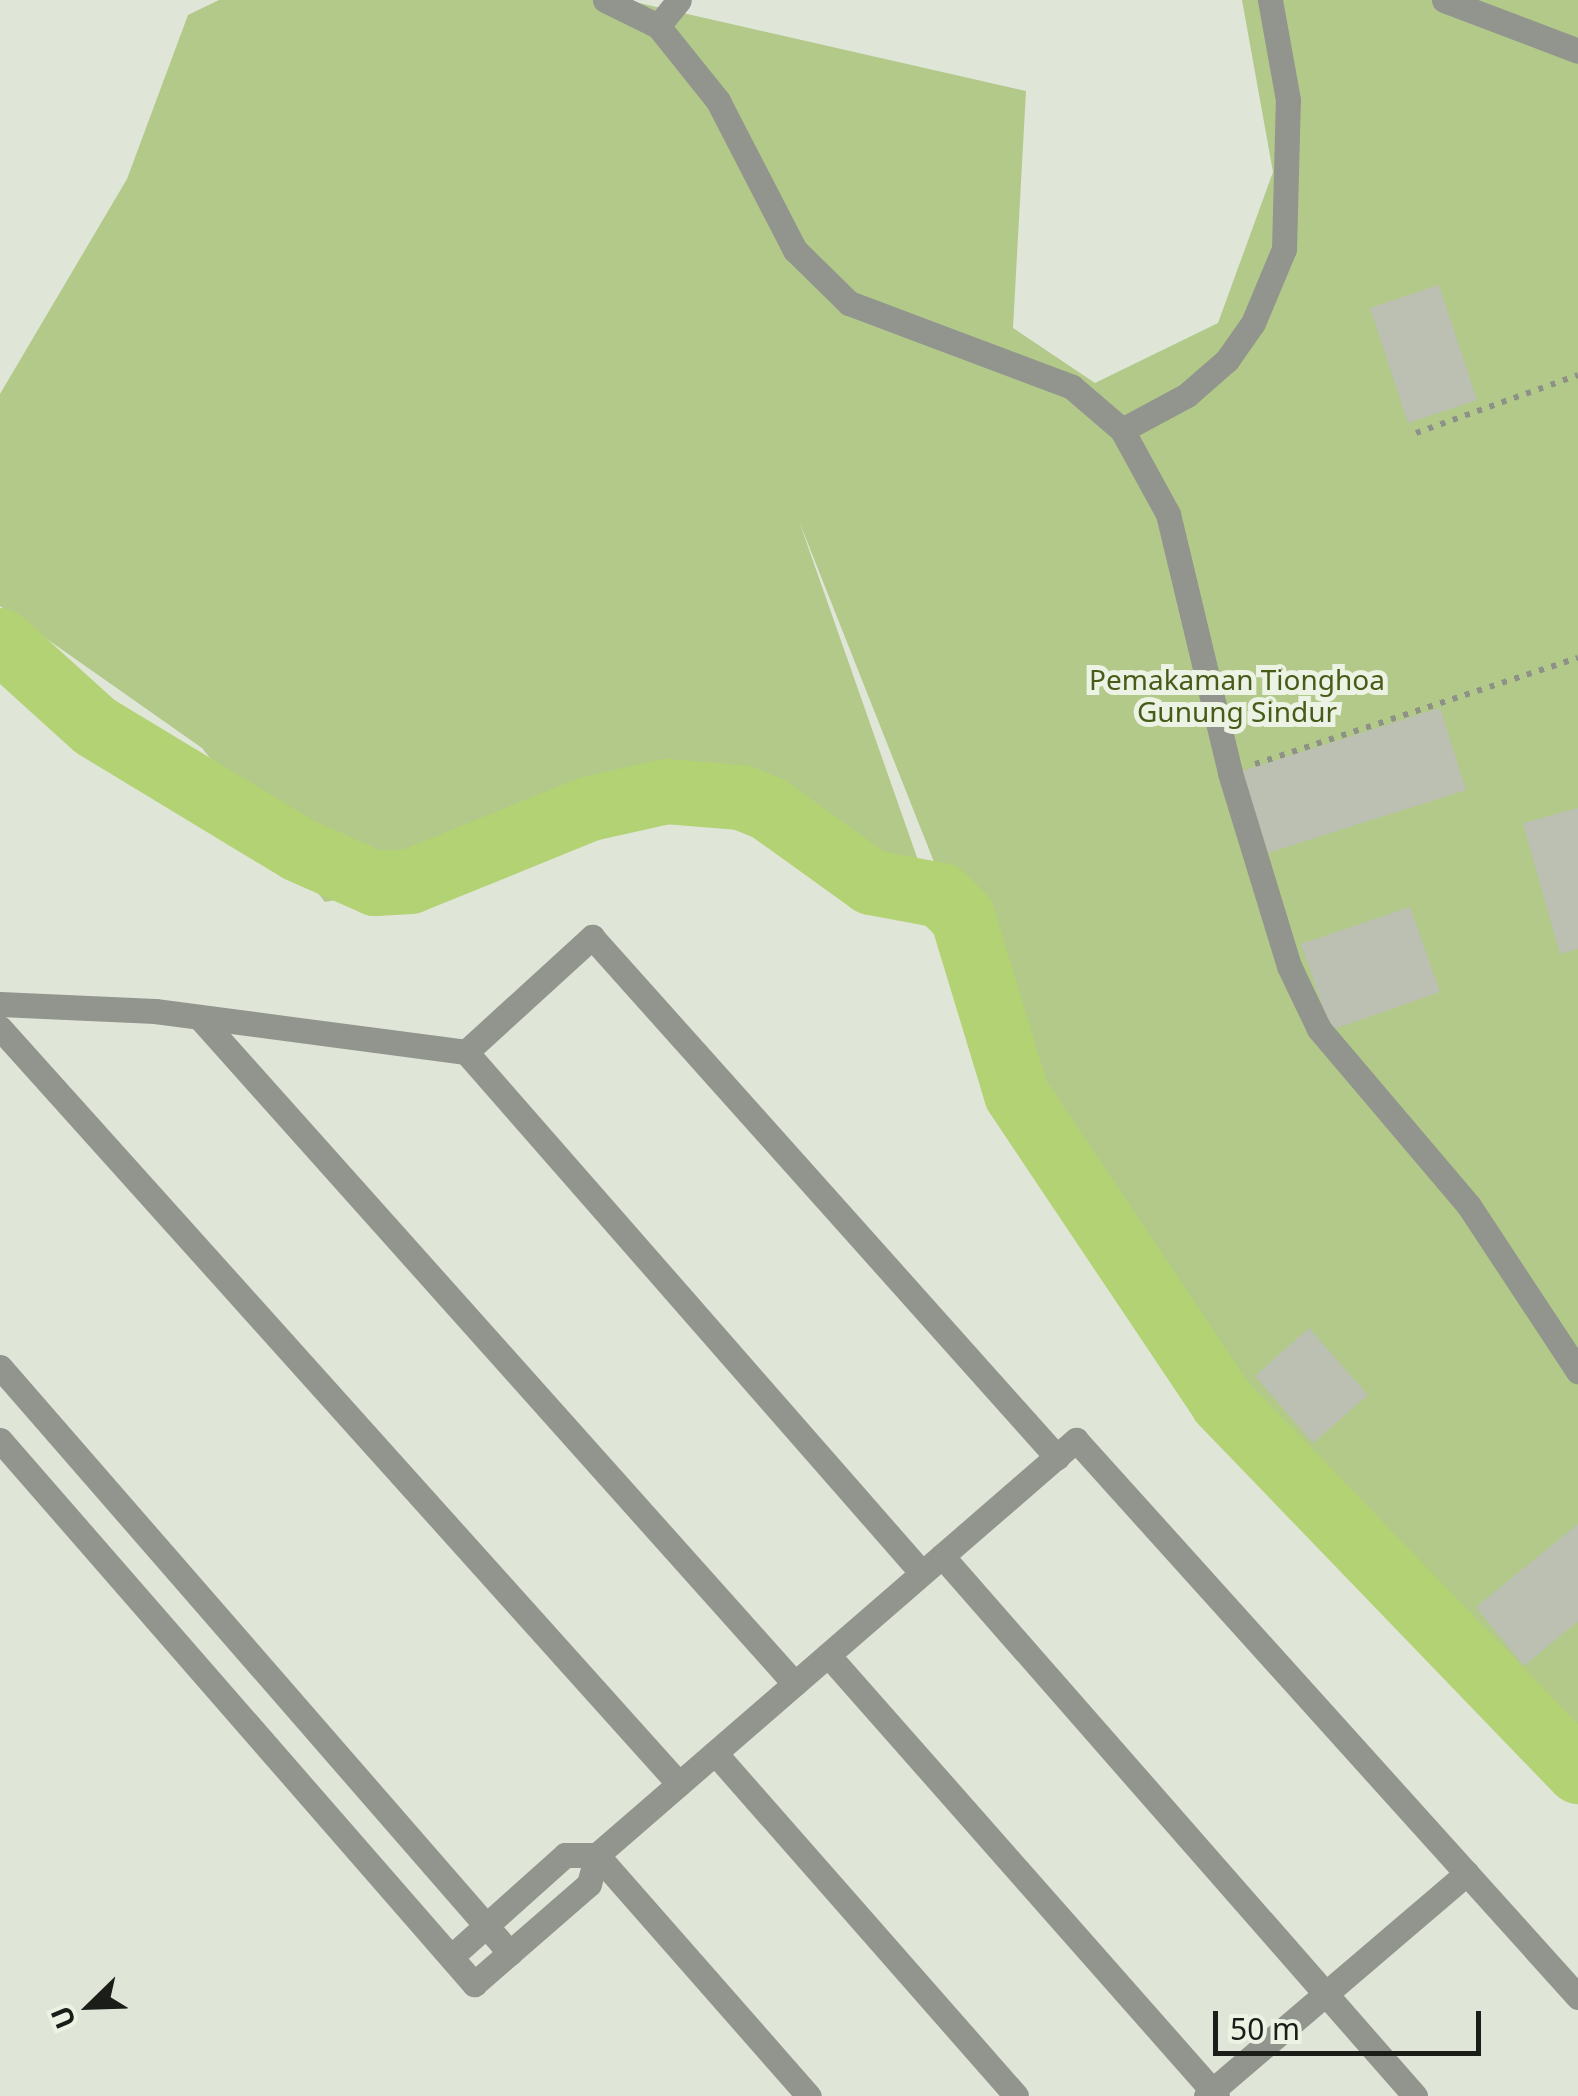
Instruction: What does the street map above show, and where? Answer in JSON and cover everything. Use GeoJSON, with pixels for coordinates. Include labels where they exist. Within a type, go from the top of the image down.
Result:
{"type":"FeatureCollection","features":[{"type":"Feature","properties":{"kind":"street"},"geometry":{"type":"LineString","coordinates":[[605,0],[658,26],[718,101],[795,250],[849,303],[1072,387],[1122,430],[1168,514],[1230,772],[1289,966],[1319,1029],[1468,1206],[1578,1371]]}},
{"type":"Feature","properties":{"kind":"street"},"geometry":{"type":"LineString","coordinates":[[658,26],[679,0]]}},
{"type":"Feature","properties":{"kind":"street"},"geometry":{"type":"LineString","coordinates":[[1122,430],[1187,395],[1226,360],[1253,323],[1284,249],[1288,100],[1270,0]]}},
{"type":"Feature","properties":{"kind":"street"},"geometry":{"type":"LineString","coordinates":[[1444,0],[1578,50]]}},
{"type":"Feature","properties":{"kind":"street"},"geometry":{"type":"LineString","coordinates":[[466,1052],[592,937],[1057,1456]]}},
{"type":"Feature","properties":{"kind":"street"},"geometry":{"type":"LineString","coordinates":[[0,1004],[199,1017],[466,1052],[1415,2096]]}},
{"type":"Feature","properties":{"kind":"street"},"geometry":{"type":"LineString","coordinates":[[199,1017],[795,1684]]}},
{"type":"Feature","properties":{"kind":"street"},"geometry":{"type":"LineString","coordinates":[[0,1028],[680,1784]]}},
{"type":"Feature","properties":{"kind":"street"},"geometry":{"type":"LineString","coordinates":[[0,1367],[510,1953]]}},
{"type":"Feature","properties":{"kind":"street"},"geometry":{"type":"LineString","coordinates":[[0,1440],[474,1984],[589,1884],[597,1855],[1076,1440],[1578,1996]]}},
{"type":"Feature","properties":{"kind":"street"},"geometry":{"type":"LineString","coordinates":[[828,1655],[1212,2094],[1468,1873]]}},
{"type":"Feature","properties":{"kind":"street"},"geometry":{"type":"LineString","coordinates":[[715,1753],[1016,2096]]}},
{"type":"Feature","properties":{"kind":"street"},"geometry":{"type":"LineString","coordinates":[[450,1957],[565,1855],[597,1855],[810,2096]]}},
{"type":"Feature","properties":{"kind":"path"},"geometry":{"type":"LineString","coordinates":[[1416,433],[1578,375]]}},
{"type":"Feature","properties":{"kind":"path"},"geometry":{"type":"LineString","coordinates":[[1230,772],[1578,658]]}},
{"type":"Feature","properties":{"kind":"green space","name":"Pemakaman Tionghoa Gunung Sindur"},"geometry":{"type":"Polygon","coordinates":[[[219,0],[626,0],[1026,91],[1013,328],[1095,383],[1218,323],[1273,172],[1242,0],[1578,0],[1578,1772],[1514,1710],[1168,1321],[978,973],[799,521],[940,923],[864,913],[812,841],[716,769],[630,778],[468,874],[325,902],[202,748],[0,606],[0,394],[127,179],[188,15],[219,0]]]}},
{"type":"Feature","properties":{"kind":"building"},"geometry":{"type":"Polygon","coordinates":[[[1439,285],[1477,400],[1408,423],[1370,308],[1439,285]]]}},
{"type":"Feature","properties":{"kind":"building"},"geometry":{"type":"Polygon","coordinates":[[[1440,708],[1466,790],[1268,853],[1242,771],[1440,708]]]}},
{"type":"Feature","properties":{"kind":"building"},"geometry":{"type":"Polygon","coordinates":[[[1578,808],[1578,949],[1560,954],[1523,823],[1578,808]]]}},
{"type":"Feature","properties":{"kind":"building"},"geometry":{"type":"Polygon","coordinates":[[[1410,907],[1440,992],[1331,1030],[1301,944],[1410,907]]]}},
{"type":"Feature","properties":{"kind":"building"},"geometry":{"type":"Polygon","coordinates":[[[1309,1328],[1368,1395],[1313,1443],[1255,1376],[1309,1328]]]}},
{"type":"Feature","properties":{"kind":"building"},"geometry":{"type":"Polygon","coordinates":[[[1578,1524],[1578,1621],[1524,1666],[1476,1607],[1578,1524]]]}},
{"type":"Feature","properties":{"kind":"waterway"},"geometry":{"type":"LineString","coordinates":[[0,640],[95,726],[298,849],[375,883],[410,881],[590,808],[666,791],[741,797],[768,808],[871,882],[941,895],[962,916],[1016,1094],[1222,1402],[1578,1771]]}}]}
